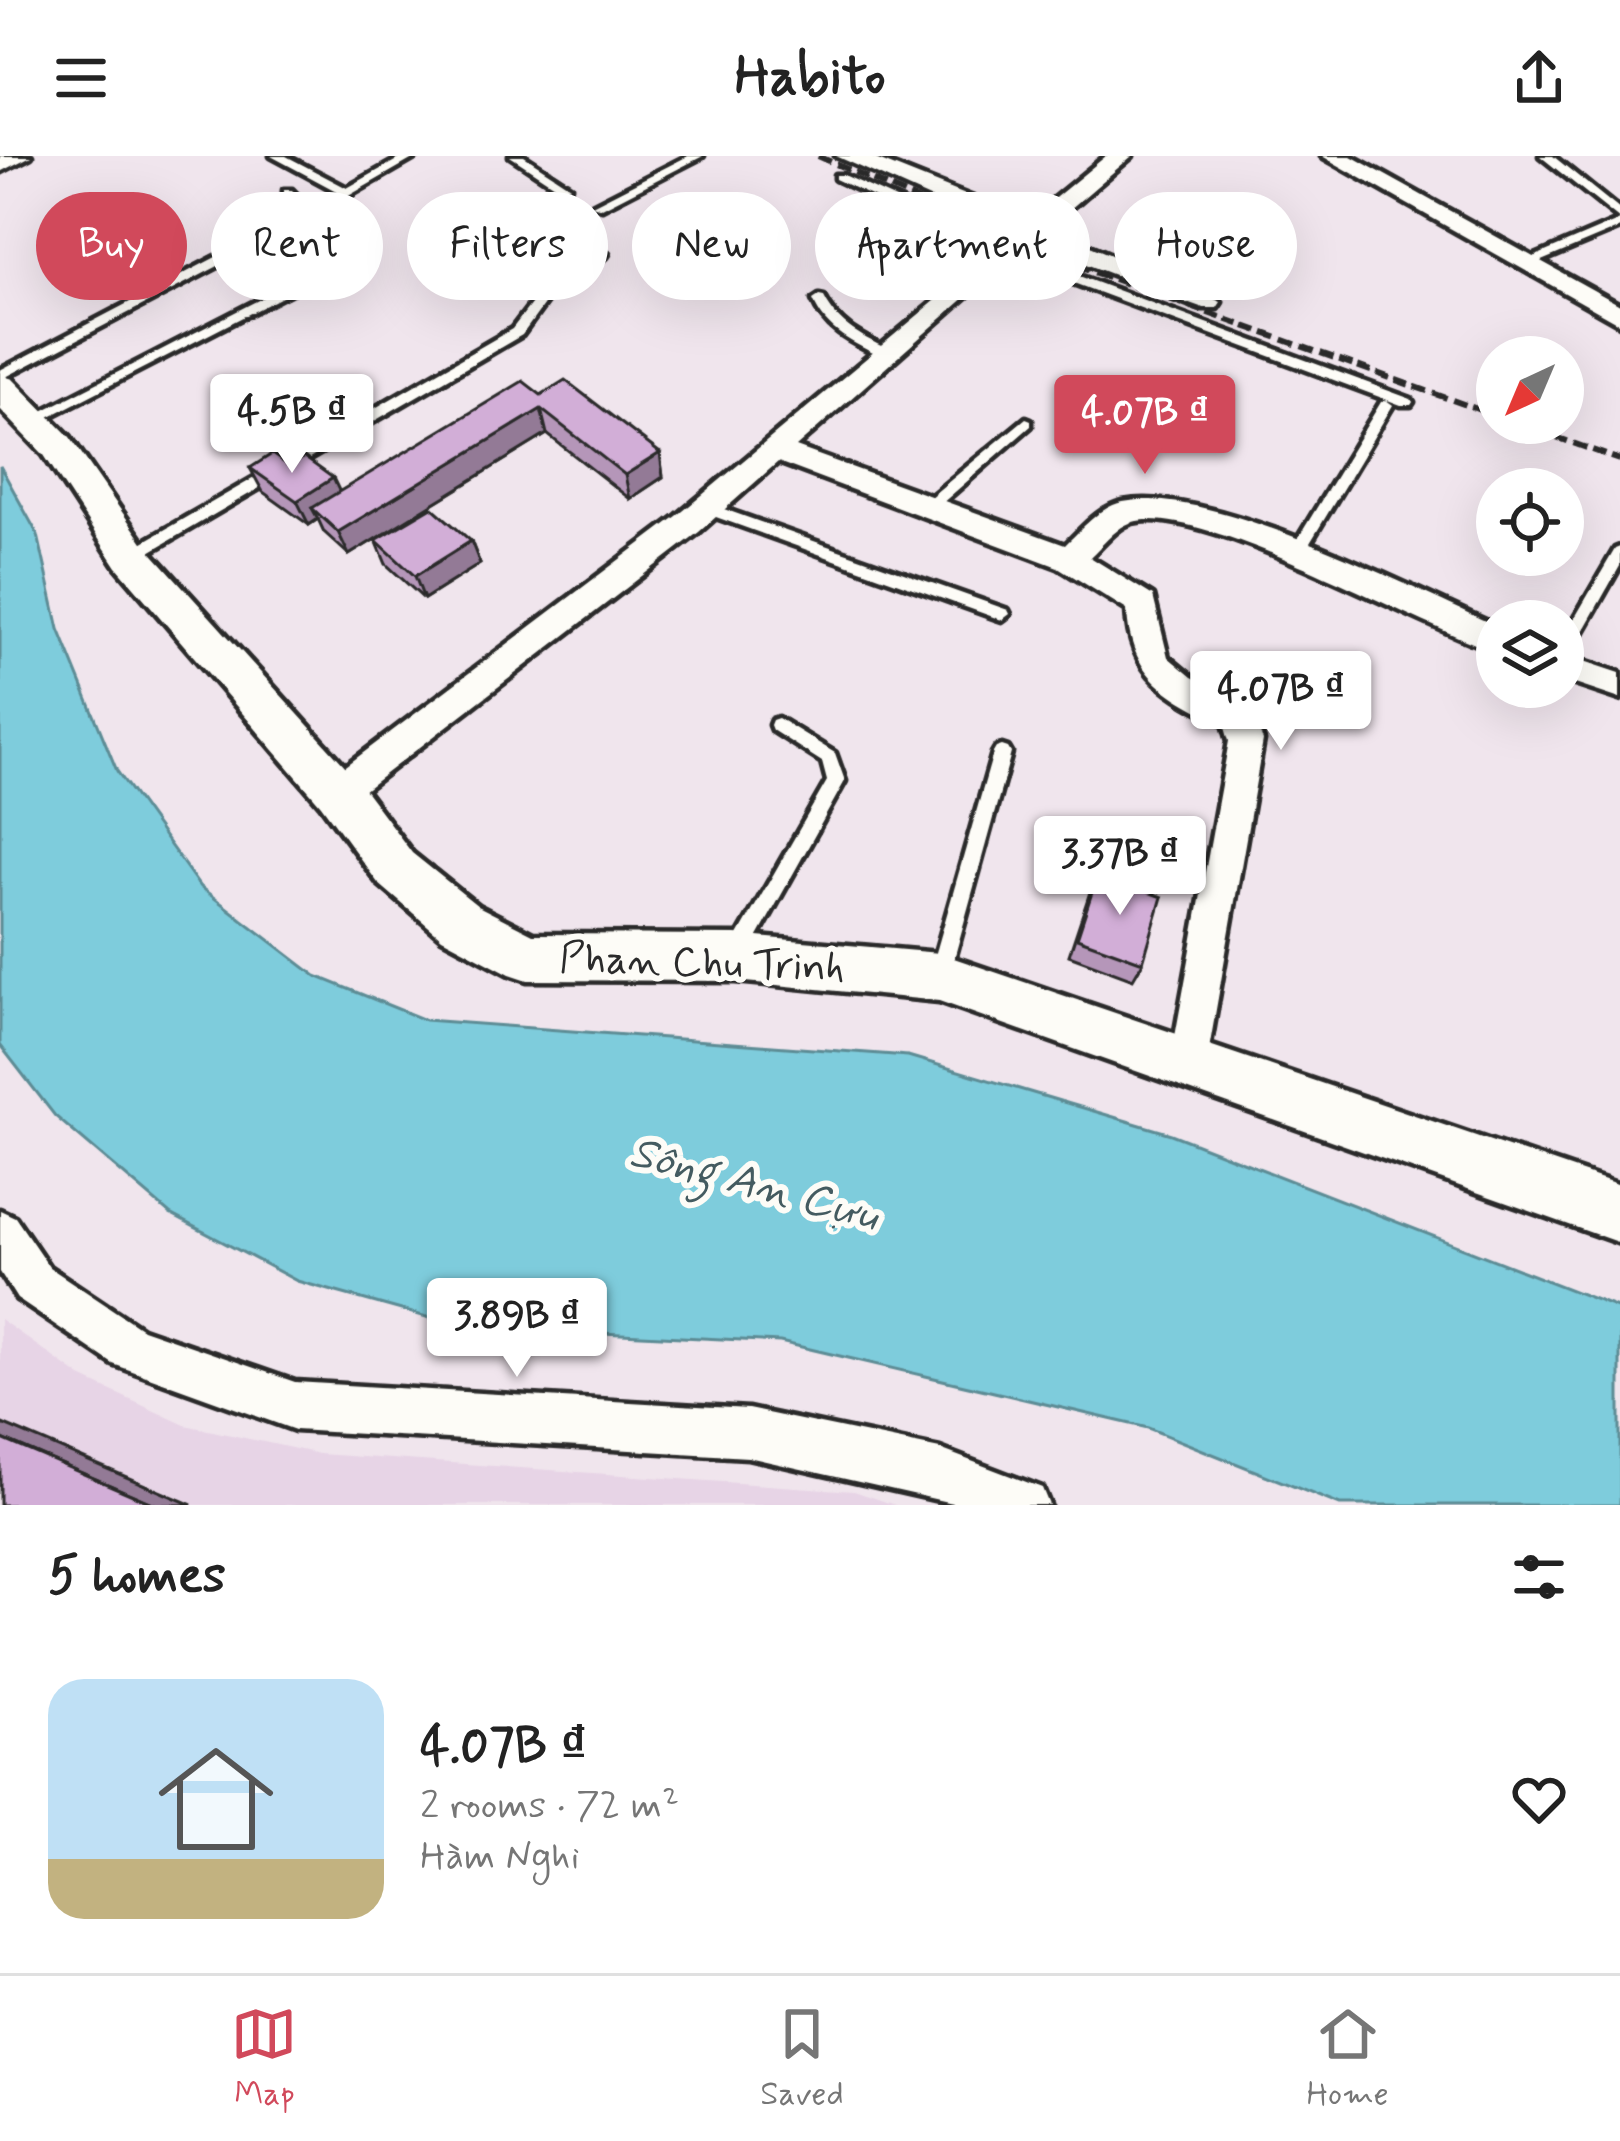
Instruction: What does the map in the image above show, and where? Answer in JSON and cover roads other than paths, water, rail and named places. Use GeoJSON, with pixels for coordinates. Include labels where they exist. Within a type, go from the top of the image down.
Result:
{"type":"FeatureCollection","features":[{"type":"Feature","properties":{"kind":"street"},"geometry":{"type":"LineString","coordinates":[[0,165],[19,156]]}},
{"type":"Feature","properties":{"kind":"street"},"geometry":{"type":"LineString","coordinates":[[1077,192],[1120,156]]}},
{"type":"Feature","properties":{"kind":"street"},"geometry":{"type":"LineString","coordinates":[[1334,156],[1620,316]]}},
{"type":"Feature","properties":{"kind":"street"},"geometry":{"type":"LineString","coordinates":[[843,167],[913,192]]}},
{"type":"Feature","properties":{"kind":"street"},"geometry":{"type":"LineString","coordinates":[[1090,257],[1208,302]]}},
{"type":"Feature","properties":{"kind":"street"},"geometry":{"type":"LineString","coordinates":[[338,791],[707,508],[949,300]]}},
{"type":"Feature","properties":{"kind":"street","name":"Phan Chu Trinh"},"geometry":{"type":"LineString","coordinates":[[16,404],[57,446],[131,556],[338,791],[395,868],[460,922],[528,957],[736,958],[939,977],[1620,1214]]}},
{"type":"Feature","properties":{"kind":"street"},"geometry":{"type":"LineString","coordinates":[[776,450],[1069,560],[1142,604],[1142,649],[1159,674],[1238,716],[1246,741],[1190,1064]]}},
{"type":"Feature","properties":{"kind":"street"},"geometry":{"type":"LineString","coordinates":[[1069,560],[1125,512],[1169,508],[1296,554],[1476,631]]}},
{"type":"Feature","properties":{"kind":"street"},"geometry":{"type":"LineString","coordinates":[[1584,674],[1620,686]]}},
{"type":"Feature","properties":{"kind":"street"},"geometry":{"type":"LineString","coordinates":[[0,1232],[33,1283],[129,1348],[295,1406],[748,1433],[940,1473],[1025,1505]]}},
{"type":"Feature","properties":{"kind":"lane"},"geometry":{"type":"LineString","coordinates":[[277,156],[346,192],[412,156]]}},
{"type":"Feature","properties":{"kind":"lane"},"geometry":{"type":"LineString","coordinates":[[516,156],[564,186]]}},
{"type":"Feature","properties":{"kind":"lane"},"geometry":{"type":"LineString","coordinates":[[608,200],[697,156]]}},
{"type":"Feature","properties":{"kind":"lane"},"geometry":{"type":"LineString","coordinates":[[1523,264],[1620,220],[1546,156]]}},
{"type":"Feature","properties":{"kind":"lane"},"geometry":{"type":"LineString","coordinates":[[843,167],[890,192]]}},
{"type":"Feature","properties":{"kind":"lane"},"geometry":{"type":"LineString","coordinates":[[0,376],[211,265]]}},
{"type":"Feature","properties":{"kind":"lane"},"geometry":{"type":"LineString","coordinates":[[1090,285],[1406,402]]}},
{"type":"Feature","properties":{"kind":"lane"},"geometry":{"type":"LineString","coordinates":[[16,404],[258,300]]}},
{"type":"Feature","properties":{"kind":"lane"},"geometry":{"type":"LineString","coordinates":[[131,556],[517,332],[541,300]]}},
{"type":"Feature","properties":{"kind":"lane"},"geometry":{"type":"LineString","coordinates":[[819,300],[824,315],[837,327],[888,355]]}},
{"type":"Feature","properties":{"kind":"lane"},"geometry":{"type":"LineString","coordinates":[[1296,554],[1386,405]]}},
{"type":"Feature","properties":{"kind":"lane"},"geometry":{"type":"LineString","coordinates":[[928,507],[1026,423]]}},
{"type":"Feature","properties":{"kind":"lane"},"geometry":{"type":"LineString","coordinates":[[707,508],[1002,614]]}},
{"type":"Feature","properties":{"kind":"lane"},"geometry":{"type":"LineString","coordinates":[[1584,616],[1620,553]]}},
{"type":"Feature","properties":{"kind":"lane"},"geometry":{"type":"LineString","coordinates":[[736,958],[836,781],[829,758],[778,725]]}},
{"type":"Feature","properties":{"kind":"lane"},"geometry":{"type":"LineString","coordinates":[[939,977],[1002,753]]}},
{"type":"Feature","properties":{"kind":"water","name":"Sông An Cựu"},"geometry":{"type":"Polygon","coordinates":[[[0,466],[38,535],[59,629],[117,771],[200,887],[316,976],[425,1020],[908,1056],[1171,1134],[1620,1309],[1620,1505],[1340,1505],[1148,1428],[780,1342],[459,1326],[297,1281],[170,1214],[55,1116],[0,1045],[0,466]]]}},
{"type":"Feature","properties":{"kind":"railway"},"geometry":{"type":"LineString","coordinates":[[818,156],[1015,244],[1476,409]]}},
{"type":"Feature","properties":{"kind":"railway"},"geometry":{"type":"LineString","coordinates":[[1575,444],[1620,460]]}}]}
